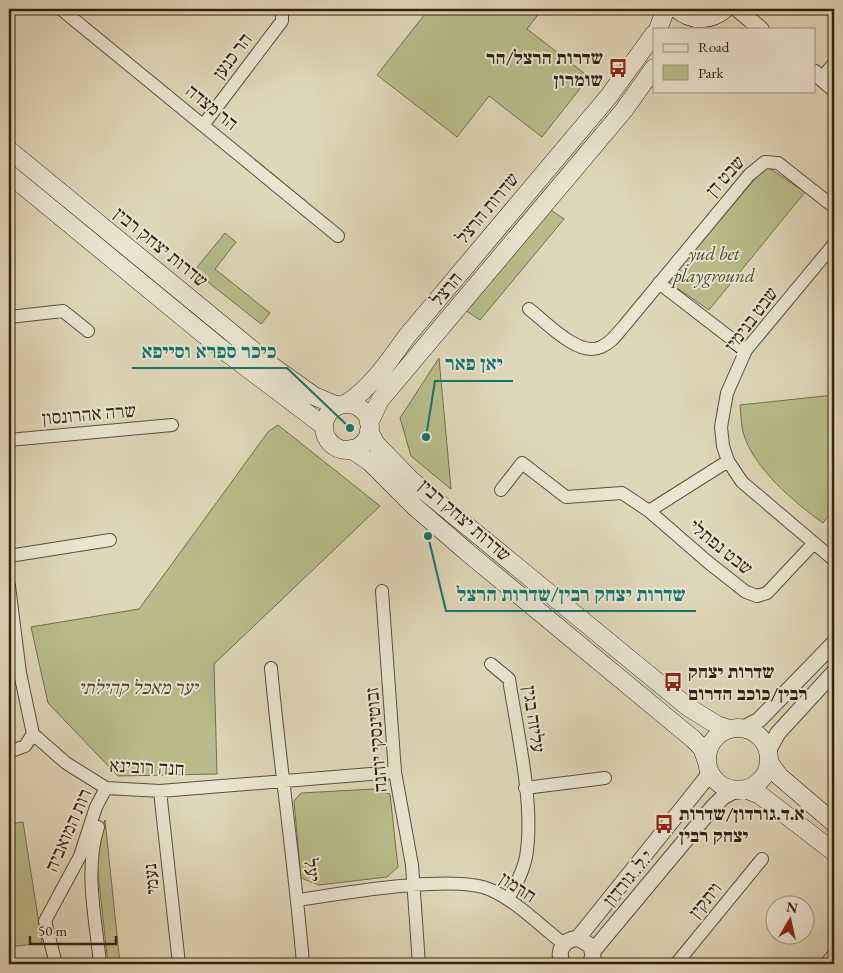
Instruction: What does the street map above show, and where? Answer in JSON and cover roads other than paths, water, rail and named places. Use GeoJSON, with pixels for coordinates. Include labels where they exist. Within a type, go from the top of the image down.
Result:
{"type":"FeatureCollection","features":[{"type":"Feature","properties":{"kind":"main road"},"geometry":{"type":"LineString","coordinates":[[658,28],[666,9]]}},
{"type":"Feature","properties":{"kind":"main road"},"geometry":{"type":"LineString","coordinates":[[683,18],[708,18],[725,9]]}},
{"type":"Feature","properties":{"kind":"main road","name":"שדרות הרצל"},"geometry":{"type":"LineString","coordinates":[[342,405],[361,393],[379,374],[407,336],[609,96],[653,35]]}},
{"type":"Feature","properties":{"kind":"main road","name":"הרצל"},"geometry":{"type":"LineString","coordinates":[[369,427],[380,400],[624,110],[653,69]]}},
{"type":"Feature","properties":{"kind":"main road","name":"שדרות יצחק רבין"},"geometry":{"type":"LineString","coordinates":[[9,150],[272,366],[320,399],[342,405]]}},
{"type":"Feature","properties":{"kind":"main road"},"geometry":{"type":"LineString","coordinates":[[9,174],[218,346],[324,426],[330,442],[342,449],[351,449],[363,443],[369,427],[367,417],[358,407],[342,405],[328,414],[324,426]]}},
{"type":"Feature","properties":{"kind":"main road","name":"שדרות יצחק רבין"},"geometry":{"type":"LineString","coordinates":[[369,427],[376,444],[410,480],[688,707],[718,726],[737,728]]}},
{"type":"Feature","properties":{"kind":"main road","name":"שדרות יצחק רבין"},"geometry":{"type":"LineString","coordinates":[[351,449],[370,462],[415,508],[693,739],[702,748],[708,767]]}},
{"type":"Feature","properties":{"kind":"main road"},"geometry":{"type":"LineString","coordinates":[[834,822],[779,776],[759,736],[737,728],[715,738],[707,753],[708,767],[720,784],[760,795],[834,852]]}},
{"type":"Feature","properties":{"kind":"main road"},"geometry":{"type":"LineString","coordinates":[[741,789],[762,779],[769,757]]}},
{"type":"Feature","properties":{"kind":"street","name":"הר מצדה"},"geometry":{"type":"LineString","coordinates":[[61,9],[204,124],[338,236]]}},
{"type":"Feature","properties":{"kind":"street","name":"הר כנען"},"geometry":{"type":"LineString","coordinates":[[204,124],[282,21],[282,9]]}},
{"type":"Feature","properties":{"kind":"street"},"geometry":{"type":"LineString","coordinates":[[737,9],[760,28]]}},
{"type":"Feature","properties":{"kind":"street"},"geometry":{"type":"LineString","coordinates":[[834,63],[818,75],[834,89]]}},
{"type":"Feature","properties":{"kind":"street","name":"שבט דן"},"geometry":{"type":"LineString","coordinates":[[529,309],[578,347],[590,350],[600,348],[610,342],[749,175],[765,162],[771,161],[783,167],[834,207]]}},
{"type":"Feature","properties":{"kind":"street","name":"שבט בנימין"},"geometry":{"type":"LineString","coordinates":[[834,244],[746,350],[738,364],[724,402],[722,427],[723,446],[728,461],[742,482],[834,560]]}},
{"type":"Feature","properties":{"kind":"street"},"geometry":{"type":"LineString","coordinates":[[660,283],[746,350]]}},
{"type":"Feature","properties":{"kind":"street"},"geometry":{"type":"LineString","coordinates":[[9,317],[63,311],[88,331]]}},
{"type":"Feature","properties":{"kind":"street","name":"שרה אהרונסון"},"geometry":{"type":"LineString","coordinates":[[9,440],[172,425]]}},
{"type":"Feature","properties":{"kind":"street"},"geometry":{"type":"LineString","coordinates":[[649,511],[728,461]]}},
{"type":"Feature","properties":{"kind":"street","name":"שבט נפתלי"},"geometry":{"type":"LineString","coordinates":[[501,490],[522,463],[566,497],[622,493],[649,511],[709,564],[746,592],[757,596],[767,594],[814,543]]}},
{"type":"Feature","properties":{"kind":"street"},"geometry":{"type":"LineString","coordinates":[[9,556],[110,540]]}},
{"type":"Feature","properties":{"kind":"street"},"geometry":{"type":"LineString","coordinates":[[9,586],[14,674],[33,734],[25,746],[9,752]]}},
{"type":"Feature","properties":{"kind":"street","name":"זבוטינסקי יוהנה"},"geometry":{"type":"LineString","coordinates":[[382,591],[395,772],[412,865],[419,964]]}},
{"type":"Feature","properties":{"kind":"street"},"geometry":{"type":"LineString","coordinates":[[737,728],[759,720],[834,643]]}},
{"type":"Feature","properties":{"kind":"street","name":"עליזה בגין"},"geometry":{"type":"LineString","coordinates":[[491,664],[509,679],[528,820],[526,857],[520,878],[508,899]]}},
{"type":"Feature","properties":{"kind":"street","name":"יעל"},"geometry":{"type":"LineString","coordinates":[[271,668],[282,782],[298,900],[303,964]]}},
{"type":"Feature","properties":{"kind":"street"},"geometry":{"type":"LineString","coordinates":[[769,757],[778,733],[834,672]]}},
{"type":"Feature","properties":{"kind":"street","name":"חנה רובינא"},"geometry":{"type":"LineString","coordinates":[[33,734],[66,763],[106,788],[160,791],[395,772]]}},
{"type":"Feature","properties":{"kind":"street","name":"י.ל. גורדון"},"geometry":{"type":"LineString","coordinates":[[564,954],[704,781],[708,767]]}},
{"type":"Feature","properties":{"kind":"street"},"geometry":{"type":"LineString","coordinates":[[525,788],[605,778]]}},
{"type":"Feature","properties":{"kind":"street","name":"רות המואביה"},"geometry":{"type":"LineString","coordinates":[[56,964],[45,921],[80,856],[96,806],[106,788]]}},
{"type":"Feature","properties":{"kind":"street","name":"רות המואביה"},"geometry":{"type":"LineString","coordinates":[[100,964],[91,880],[94,841],[103,809],[106,788]]}},
{"type":"Feature","properties":{"kind":"street","name":"י.ל. גורדון"},"geometry":{"type":"LineString","coordinates":[[591,958],[713,807],[741,789]]}},
{"type":"Feature","properties":{"kind":"street","name":"נעמי"},"geometry":{"type":"LineString","coordinates":[[160,791],[179,964]]}},
{"type":"Feature","properties":{"kind":"street","name":"ויתקין"},"geometry":{"type":"LineString","coordinates":[[676,964],[762,859]]}},
{"type":"Feature","properties":{"kind":"street","name":"חרמון"},"geometry":{"type":"LineString","coordinates":[[298,900],[413,885],[472,885],[489,889],[508,899],[564,954]]}},
{"type":"Feature","properties":{"kind":"street"},"geometry":{"type":"LineString","coordinates":[[564,954],[587,942],[591,958]]}},
{"type":"Feature","properties":{"kind":"street"},"geometry":{"type":"LineString","coordinates":[[826,964],[834,954]]}},
{"type":"Feature","properties":{"kind":"place","name":"שדרות הרצל/הר שומרון"},"geometry":{"type":"Point","coordinates":[618,68]}},
{"type":"Feature","properties":{"kind":"place","name":"כיכר ספרא וסייפא"},"geometry":{"type":"Point","coordinates":[350,428]}},
{"type":"Feature","properties":{"kind":"place","name":"יאן פאר"},"geometry":{"type":"Point","coordinates":[426,437]}},
{"type":"Feature","properties":{"kind":"place","name":"שדרות יצחק רבין/שדרות הרצל"},"geometry":{"type":"Point","coordinates":[428,536]}},
{"type":"Feature","properties":{"kind":"place","name":"שדרות יצחק רבין/כוכב הדרום"},"geometry":{"type":"Point","coordinates":[673,682]}},
{"type":"Feature","properties":{"kind":"place","name":"א.ד.גורדון/שדרות יצחק רבין"},"geometry":{"type":"Point","coordinates":[664,824]}},
{"type":"Feature","properties":{"kind":"park label","name":"yud bet playground"},"geometry":{"type":"Point","coordinates":[714,264]}},
{"type":"Feature","properties":{"kind":"park label","name":"יער מאכל קהילתי"},"geometry":{"type":"Point","coordinates":[138,687]}}]}
